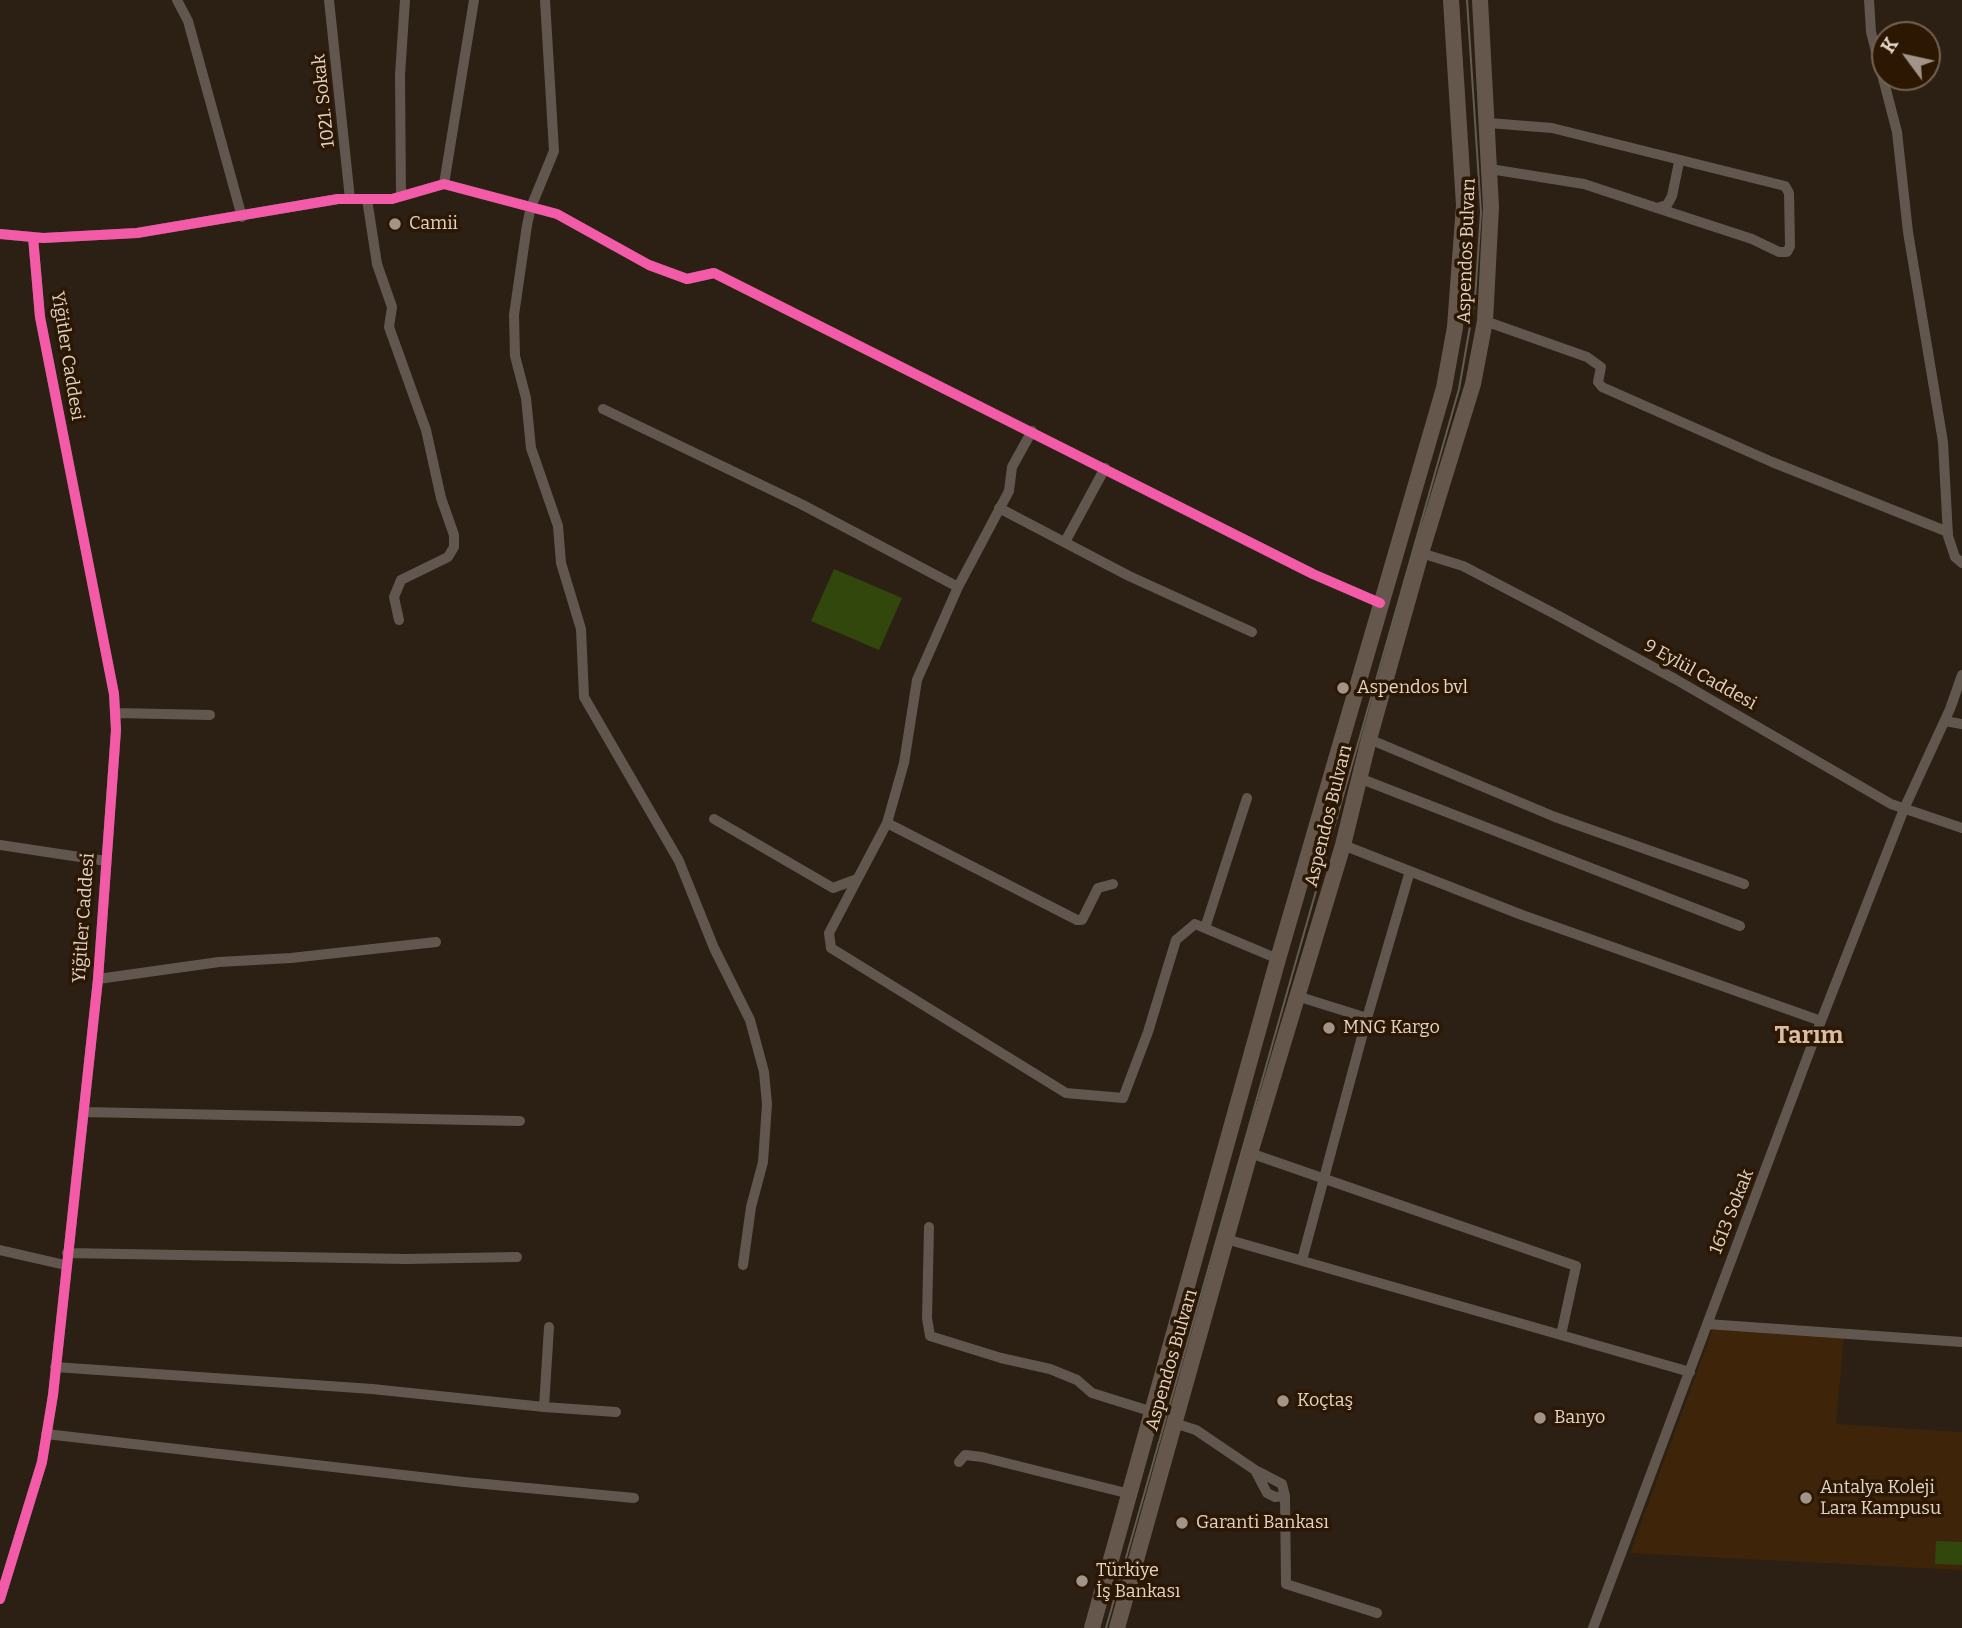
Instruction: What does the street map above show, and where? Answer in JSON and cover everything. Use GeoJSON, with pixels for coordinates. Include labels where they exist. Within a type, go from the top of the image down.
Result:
{"type":"FeatureCollection","features":[{"type":"Feature","properties":{"kind":"main road","name":"Aspendos Bulvarı"},"geometry":{"type":"LineString","coordinates":[[1093,1625],[1278,959],[1429,442],[1455,327],[1464,205],[1451,0]]}},
{"type":"Feature","properties":{"kind":"main road","name":"Aspendos Bulvarı"},"geometry":{"type":"LineString","coordinates":[[1117,1626],[1250,1153],[1300,997],[1421,553],[1473,384],[1485,321],[1491,219],[1489,123],[1480,0]]}},
{"type":"Feature","properties":{"kind":"street"},"geometry":{"type":"LineString","coordinates":[[177,0],[188,22],[242,217]]}},
{"type":"Feature","properties":{"kind":"street","name":"1021. Sokak"},"geometry":{"type":"LineString","coordinates":[[329,0],[350,199]]}},
{"type":"Feature","properties":{"kind":"street"},"geometry":{"type":"LineString","coordinates":[[401,196],[399,89],[405,0]]}},
{"type":"Feature","properties":{"kind":"street"},"geometry":{"type":"LineString","coordinates":[[444,184],[474,0]]}},
{"type":"Feature","properties":{"kind":"street"},"geometry":{"type":"LineString","coordinates":[[545,0],[554,151],[531,207],[514,315],[515,356],[526,398],[531,449],[558,526],[561,563],[580,629],[584,697],[627,773],[644,796],[690,885],[700,917],[750,1020],[767,1086],[763,1162],[751,1207],[743,1265]]}},
{"type":"Feature","properties":{"kind":"street"},"geometry":{"type":"LineString","coordinates":[[1869,0],[1871,32],[1897,132],[1908,232],[1943,442],[1948,532],[1955,556],[1962,563]]}},
{"type":"Feature","properties":{"kind":"street"},"geometry":{"type":"LineString","coordinates":[[1489,123],[1552,128],[1679,162],[1785,186],[1789,193],[1790,246],[1787,252],[1779,252],[1752,239],[1584,184],[1489,169]]}},
{"type":"Feature","properties":{"kind":"street"},"geometry":{"type":"LineString","coordinates":[[1657,208],[1667,205],[1672,196],[1679,162]]}},
{"type":"Feature","properties":{"kind":"street"},"geometry":{"type":"LineString","coordinates":[[0,234],[33,237],[137,233],[350,199],[401,196],[444,184],[531,207],[557,214],[649,265],[687,279],[714,274],[1312,573],[1380,603]]}},
{"type":"Feature","properties":{"kind":"street"},"geometry":{"type":"LineString","coordinates":[[367,199],[377,264],[392,307],[389,327],[426,430],[441,498],[454,535],[454,547],[448,556],[401,580],[394,597],[398,620]]}},
{"type":"Feature","properties":{"kind":"street","name":"Yiğitler Caddesi"},"geometry":{"type":"LineString","coordinates":[[0,1599],[25,1525],[46,1434],[55,1367],[98,979],[115,713],[114,694],[40,317],[33,237]]}},
{"type":"Feature","properties":{"kind":"street"},"geometry":{"type":"LineString","coordinates":[[1485,321],[1587,357],[1601,367],[1598,382],[1602,387],[1840,490],[1948,532]]}},
{"type":"Feature","properties":{"kind":"street"},"geometry":{"type":"LineString","coordinates":[[603,410],[801,504],[958,587]]}},
{"type":"Feature","properties":{"kind":"street"},"geometry":{"type":"LineString","coordinates":[[1032,431],[1012,467],[1009,491],[958,587],[917,680],[904,763],[887,823],[829,933],[831,948],[1066,1093],[1123,1098],[1148,1032],[1176,940],[1195,924],[1278,959]]}},
{"type":"Feature","properties":{"kind":"street"},"geometry":{"type":"LineString","coordinates":[[1065,542],[1105,468]]}},
{"type":"Feature","properties":{"kind":"street"},"geometry":{"type":"LineString","coordinates":[[999,508],[1129,576],[1252,632]]}},
{"type":"Feature","properties":{"kind":"street","name":"9 Eylül Caddesi"},"geometry":{"type":"LineString","coordinates":[[1421,553],[1463,566],[1555,614],[1904,809],[1962,828]]}},
{"type":"Feature","properties":{"kind":"street","name":"1613 Sokak"},"geometry":{"type":"LineString","coordinates":[[1593,1628],[1821,1021],[1904,809],[1945,721],[1962,675]]}},
{"type":"Feature","properties":{"kind":"street"},"geometry":{"type":"LineString","coordinates":[[115,713],[210,715]]}},
{"type":"Feature","properties":{"kind":"street"},"geometry":{"type":"LineString","coordinates":[[1945,721],[1962,724]]}},
{"type":"Feature","properties":{"kind":"street"},"geometry":{"type":"LineString","coordinates":[[1369,739],[1555,817],[1744,884]]}},
{"type":"Feature","properties":{"kind":"street"},"geometry":{"type":"LineString","coordinates":[[1359,778],[1740,926]]}},
{"type":"Feature","properties":{"kind":"street"},"geometry":{"type":"LineString","coordinates":[[1205,928],[1247,798]]}},
{"type":"Feature","properties":{"kind":"street"},"geometry":{"type":"LineString","coordinates":[[714,819],[833,888],[857,879]]}},
{"type":"Feature","properties":{"kind":"street"},"geometry":{"type":"LineString","coordinates":[[887,823],[1077,920],[1082,919],[1098,888],[1113,884]]}},
{"type":"Feature","properties":{"kind":"street"},"geometry":{"type":"LineString","coordinates":[[0,845],[106,861]]}},
{"type":"Feature","properties":{"kind":"street"},"geometry":{"type":"LineString","coordinates":[[1343,845],[1717,986],[1821,1021]]}},
{"type":"Feature","properties":{"kind":"street"},"geometry":{"type":"LineString","coordinates":[[1302,1260],[1326,1179],[1367,1018],[1410,871]]}},
{"type":"Feature","properties":{"kind":"street"},"geometry":{"type":"LineString","coordinates":[[98,979],[219,962],[291,958],[436,942]]}},
{"type":"Feature","properties":{"kind":"street"},"geometry":{"type":"LineString","coordinates":[[1300,997],[1367,1018]]}},
{"type":"Feature","properties":{"kind":"street"},"geometry":{"type":"LineString","coordinates":[[84,1112],[520,1121]]}},
{"type":"Feature","properties":{"kind":"street"},"geometry":{"type":"LineString","coordinates":[[1250,1153],[1576,1266],[1561,1335]]}},
{"type":"Feature","properties":{"kind":"street"},"geometry":{"type":"LineString","coordinates":[[929,1227],[927,1318],[930,1336],[1001,1358],[1050,1369],[1077,1380],[1092,1393],[1153,1412]]}},
{"type":"Feature","properties":{"kind":"street"},"geometry":{"type":"LineString","coordinates":[[1226,1239],[1690,1372]]}},
{"type":"Feature","properties":{"kind":"street"},"geometry":{"type":"LineString","coordinates":[[0,1250],[65,1265]]}},
{"type":"Feature","properties":{"kind":"street"},"geometry":{"type":"LineString","coordinates":[[66,1253],[406,1259],[517,1257]]}},
{"type":"Feature","properties":{"kind":"street"},"geometry":{"type":"LineString","coordinates":[[1707,1324],[1962,1342]]}},
{"type":"Feature","properties":{"kind":"street"},"geometry":{"type":"LineString","coordinates":[[544,1407],[549,1327]]}},
{"type":"Feature","properties":{"kind":"street"},"geometry":{"type":"LineString","coordinates":[[55,1367],[372,1389],[616,1412]]}},
{"type":"Feature","properties":{"kind":"street"},"geometry":{"type":"LineString","coordinates":[[1174,1423],[1196,1430],[1255,1470],[1267,1493],[1275,1497],[1285,1496],[1286,1584],[1377,1613]]}},
{"type":"Feature","properties":{"kind":"street"},"geometry":{"type":"LineString","coordinates":[[46,1434],[464,1482],[634,1497]]}},
{"type":"Feature","properties":{"kind":"street"},"geometry":{"type":"LineString","coordinates":[[959,1462],[965,1455],[982,1457],[1130,1494]]}},
{"type":"Feature","properties":{"kind":"shaded area","name":"Antalya Koleji Lara Kampusu"},"geometry":{"type":"Polygon","coordinates":[[[1713,1329],[1844,1335],[1836,1424],[1962,1432],[1962,1570],[1630,1553],[1713,1329]]]}},
{"type":"Feature","properties":{"kind":"green space"},"geometry":{"type":"Polygon","coordinates":[[[834,569],[902,598],[879,650],[811,621],[834,569]]]}},
{"type":"Feature","properties":{"kind":"green space"},"geometry":{"type":"Polygon","coordinates":[[[1936,1541],[1962,1542],[1962,1565],[1935,1564],[1936,1541]]]}},
{"type":"Feature","properties":{"kind":"tram line"},"geometry":{"type":"LineString","coordinates":[[1106,1628],[1459,389],[1475,298],[1481,212],[1467,0]]}},
{"type":"Feature","properties":{"kind":"cycle path"},"geometry":{"type":"LineString","coordinates":[[0,234],[43,238],[137,233],[338,199],[392,199],[444,184],[557,214],[649,265],[687,279],[714,273],[1313,574],[1380,603]]}},
{"type":"Feature","properties":{"kind":"cycle path"},"geometry":{"type":"LineString","coordinates":[[0,1599],[42,1462],[53,1395],[98,979],[116,730],[114,694],[40,317],[33,237]]}},
{"type":"Feature","properties":{"kind":"place","name":"Camii"},"geometry":{"type":"Point","coordinates":[395,224]}},
{"type":"Feature","properties":{"kind":"place","name":"Aspendos bvl"},"geometry":{"type":"Point","coordinates":[1343,688]}},
{"type":"Feature","properties":{"kind":"place","name":"MNG Kargo"},"geometry":{"type":"Point","coordinates":[1329,1028]}},
{"type":"Feature","properties":{"kind":"place","name":"Koçtaş"},"geometry":{"type":"Point","coordinates":[1283,1401]}},
{"type":"Feature","properties":{"kind":"place","name":"Banyo"},"geometry":{"type":"Point","coordinates":[1540,1418]}},
{"type":"Feature","properties":{"kind":"place","name":"Antalya Koleji Lara Kampusu"},"geometry":{"type":"Point","coordinates":[1806,1498]}},
{"type":"Feature","properties":{"kind":"place","name":"Garanti Bankası"},"geometry":{"type":"Point","coordinates":[1182,1523]}},
{"type":"Feature","properties":{"kind":"place","name":"Türkiye İş Bankası"},"geometry":{"type":"Point","coordinates":[1082,1581]}},
{"type":"Feature","properties":{"kind":"district","name":"Tarım"},"geometry":{"type":"Point","coordinates":[1809,1036]}}]}
